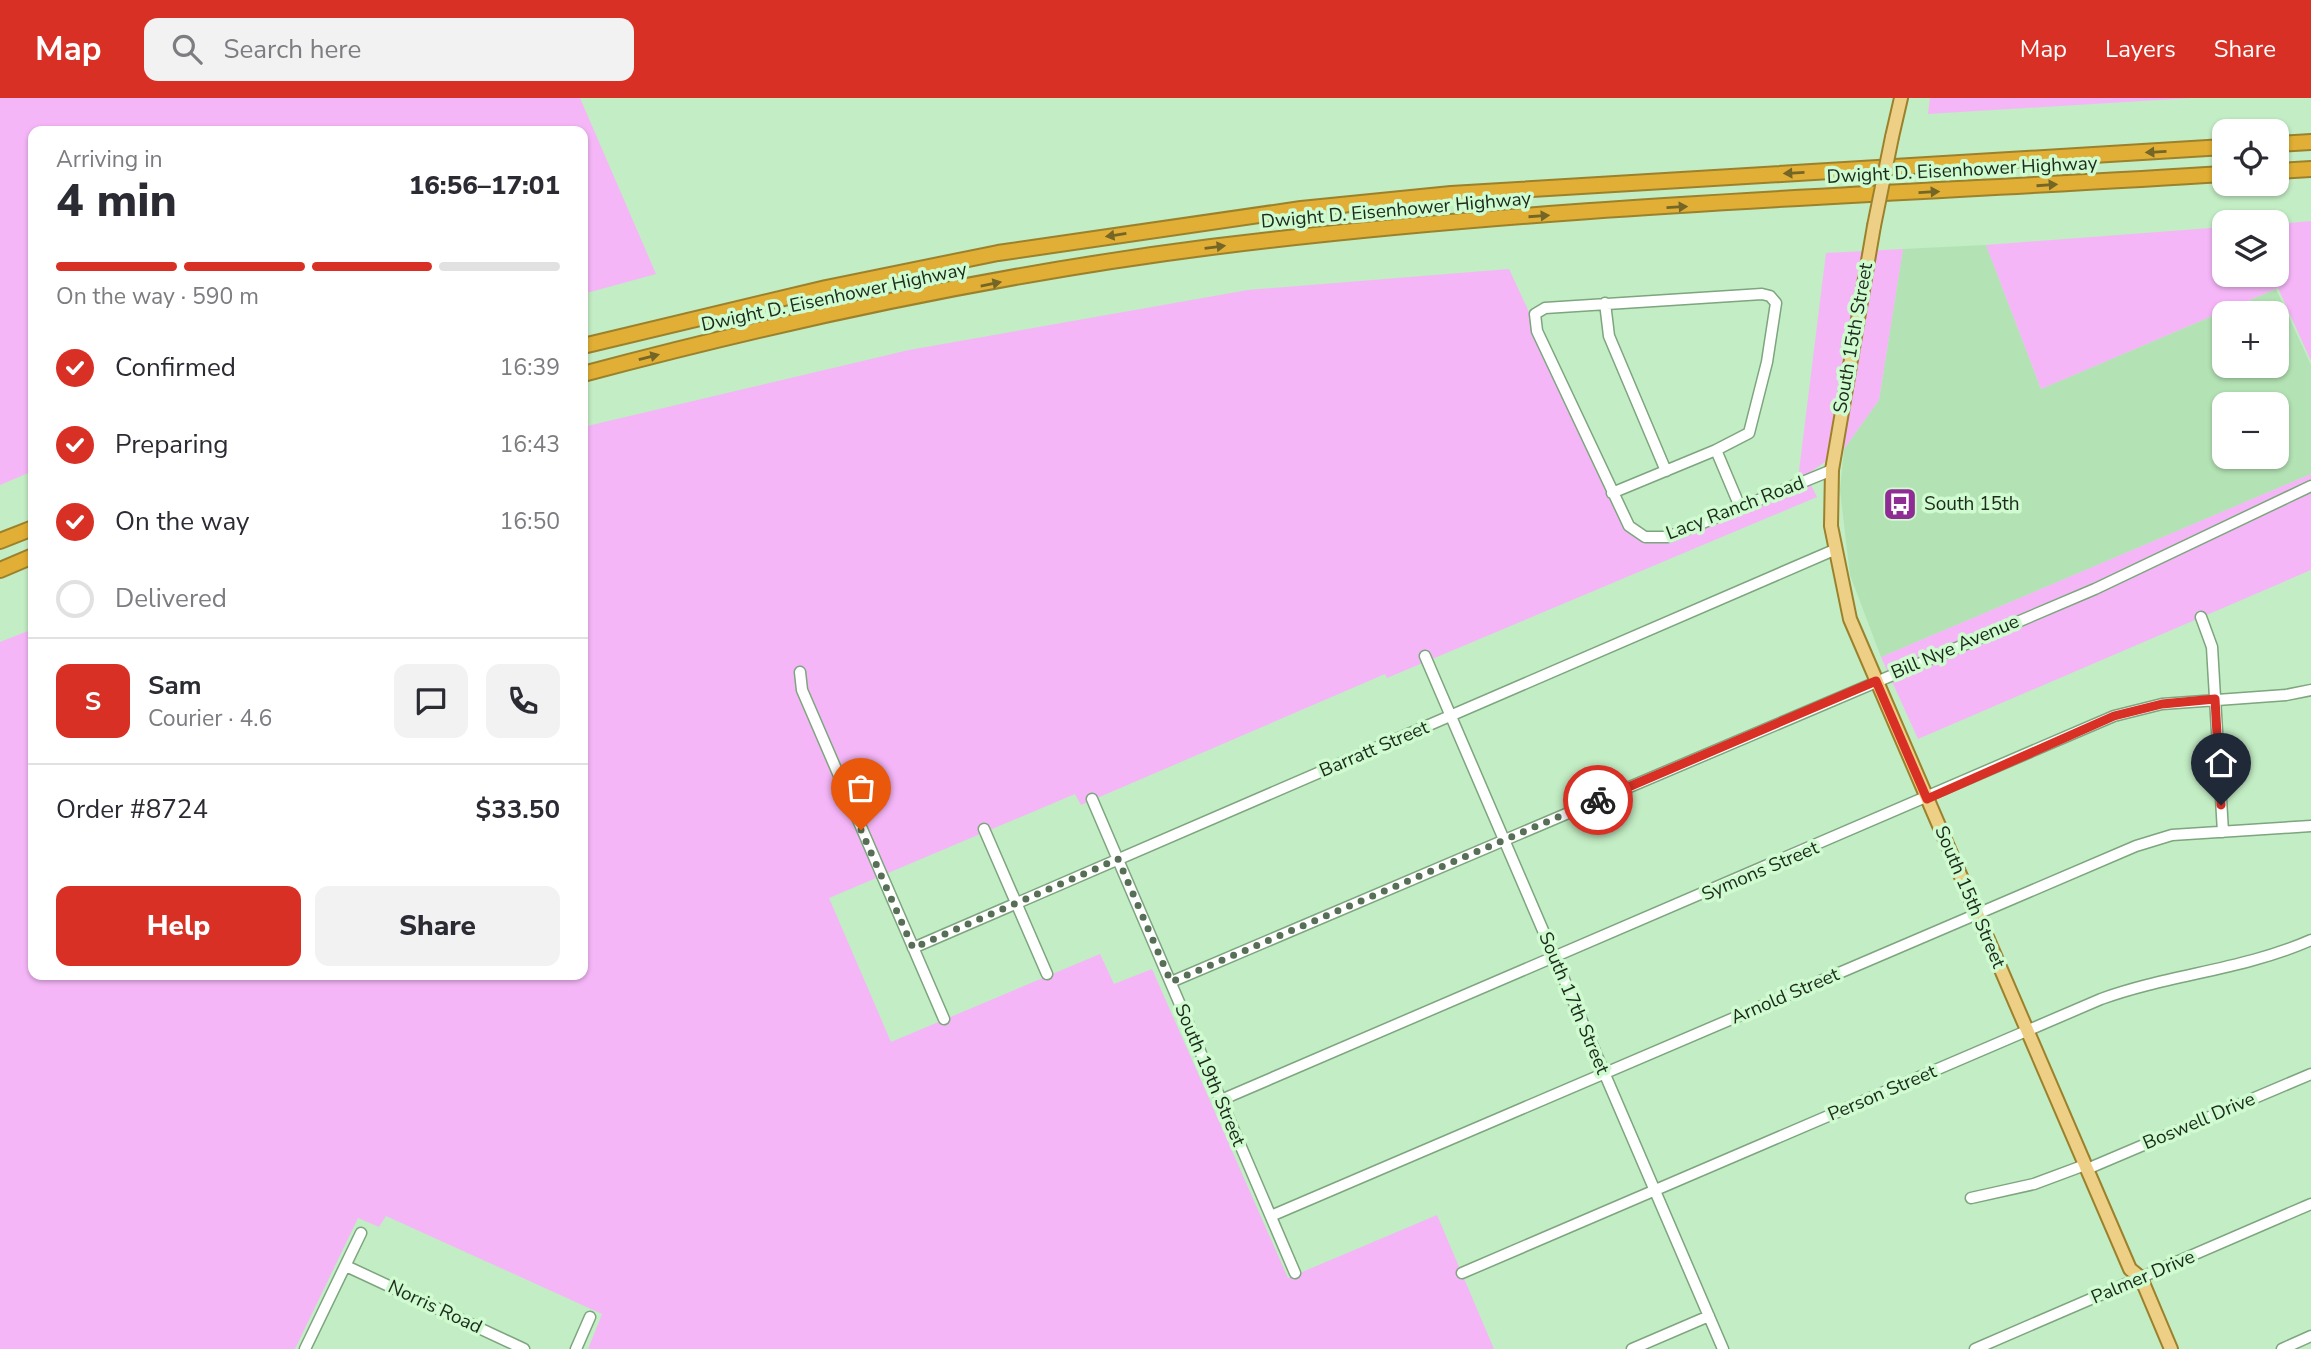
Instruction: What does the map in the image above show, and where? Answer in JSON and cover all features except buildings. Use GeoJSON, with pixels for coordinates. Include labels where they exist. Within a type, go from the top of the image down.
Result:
{"type":"FeatureCollection","features":[{"type":"Feature","properties":{"kind":"highway"},"geometry":{"type":"LineString","coordinates":[[2289,143],[2311,142]]}},
{"type":"Feature","properties":{"kind":"highway","name":"Dwight D. Eisenhower Highway"},"geometry":{"type":"LineString","coordinates":[[588,345],[826,288],[998,253],[1301,209],[1451,194],[2212,149]]}},
{"type":"Feature","properties":{"kind":"highway"},"geometry":{"type":"LineString","coordinates":[[2289,170],[2311,169]]}},
{"type":"Feature","properties":{"kind":"highway","name":"Dwight D. Eisenhower Highway"},"geometry":{"type":"LineString","coordinates":[[588,373],[835,312],[1079,267],[1208,248],[1430,223],[2212,175]]}},
{"type":"Feature","properties":{"kind":"highway"},"geometry":{"type":"LineString","coordinates":[[0,541],[28,530]]}},
{"type":"Feature","properties":{"kind":"highway"},"geometry":{"type":"LineString","coordinates":[[0,570],[28,558]]}},
{"type":"Feature","properties":{"kind":"main road","name":"South 15th Street"},"geometry":{"type":"LineString","coordinates":[[1901,98],[1874,226],[1832,470],[1834,550],[1850,619],[1876,681],[2130,1269],[2141,1278],[2171,1349]]}},
{"type":"Feature","properties":{"kind":"street"},"geometry":{"type":"LineString","coordinates":[[1612,493],[1666,471],[1744,438],[1753,427],[1777,310],[1774,299],[1762,294],[1605,303],[1609,336],[1666,471]]}},
{"type":"Feature","properties":{"kind":"street","name":"Lacy Ranch Road"},"geometry":{"type":"LineString","coordinates":[[1605,303],[1555,306],[1535,314],[1537,331],[1629,526],[1645,537],[1668,537],[1832,470]]}},
{"type":"Feature","properties":{"kind":"street"},"geometry":{"type":"LineString","coordinates":[[1716,450],[1740,508]]}},
{"type":"Feature","properties":{"kind":"street","name":"Bill Nye Avenue"},"geometry":{"type":"LineString","coordinates":[[1171,982],[2095,589],[2311,486]]}},
{"type":"Feature","properties":{"kind":"street","name":"Barratt Street"},"geometry":{"type":"LineString","coordinates":[[913,948],[1834,550]]}},
{"type":"Feature","properties":{"kind":"street"},"geometry":{"type":"LineString","coordinates":[[2201,617],[2212,647],[2223,832]]}},
{"type":"Feature","properties":{"kind":"street","name":"South 17th Street"},"geometry":{"type":"LineString","coordinates":[[1426,656],[1723,1349]]}},
{"type":"Feature","properties":{"kind":"street"},"geometry":{"type":"LineString","coordinates":[[800,672],[802,690],[944,1020]]}},
{"type":"Feature","properties":{"kind":"street","name":"Symons Street"},"geometry":{"type":"LineString","coordinates":[[1221,1100],[1927,799],[2114,716],[2162,704],[2286,695],[2311,690]]}},
{"type":"Feature","properties":{"kind":"street","name":"South 19th Street"},"geometry":{"type":"LineString","coordinates":[[1092,799],[1295,1273]]}},
{"type":"Feature","properties":{"kind":"street","name":"Arnold Street"},"geometry":{"type":"LineString","coordinates":[[1271,1216],[2136,846],[2172,835],[2311,826]]}},
{"type":"Feature","properties":{"kind":"street"},"geometry":{"type":"LineString","coordinates":[[984,829],[1047,974]]}},
{"type":"Feature","properties":{"kind":"street","name":"Person Street"},"geometry":{"type":"LineString","coordinates":[[1462,1273],[2125,990],[2257,961],[2311,940]]}},
{"type":"Feature","properties":{"kind":"street","name":"Boswell Drive"},"geometry":{"type":"LineString","coordinates":[[1971,1198],[2034,1184],[2086,1167],[2311,1074]]}},
{"type":"Feature","properties":{"kind":"street","name":"Palmer Drive"},"geometry":{"type":"LineString","coordinates":[[1975,1349],[2311,1204]]}},
{"type":"Feature","properties":{"kind":"street"},"geometry":{"type":"LineString","coordinates":[[305,1349],[361,1233]]}},
{"type":"Feature","properties":{"kind":"street","name":"Norris Road"},"geometry":{"type":"LineString","coordinates":[[346,1266],[524,1349]]}},
{"type":"Feature","properties":{"kind":"street"},"geometry":{"type":"LineString","coordinates":[[1632,1349],[1709,1316]]}},
{"type":"Feature","properties":{"kind":"street"},"geometry":{"type":"LineString","coordinates":[[576,1349],[590,1317]]}},
{"type":"Feature","properties":{"kind":"street"},"geometry":{"type":"LineString","coordinates":[[2282,1349],[2311,1336]]}},
{"type":"Feature","properties":{"kind":"shaded area"},"geometry":{"type":"Polygon","coordinates":[[[0,98],[580,98],[656,274],[588,293],[588,126],[28,126],[28,473],[0,485],[0,98]]]}},
{"type":"Feature","properties":{"kind":"shaded area"},"geometry":{"type":"Polygon","coordinates":[[[1930,98],[2191,98],[1928,114],[1930,98]]]}},
{"type":"Feature","properties":{"kind":"shaded area"},"geometry":{"type":"Polygon","coordinates":[[[2311,221],[2311,361],[2289,312],[2289,301],[2284,301],[2278,288],[2247,301],[2212,301],[2212,316],[2041,389],[1986,245],[2212,228],[2212,287],[2289,287],[2289,223],[2311,221]]]}},
{"type":"Feature","properties":{"kind":"shaded area"},"geometry":{"type":"Polygon","coordinates":[[[1986,245],[2041,389],[2212,316],[2212,378],[2289,378],[2289,317],[2311,365],[2311,474],[1881,657],[1850,575],[1840,490],[1844,449],[1879,400],[1903,249],[1986,245]]]}},
{"type":"Feature","properties":{"kind":"shaded area"},"geometry":{"type":"Polygon","coordinates":[[[1903,249],[1879,400],[1844,449],[1806,475],[1817,497],[1387,678],[1385,674],[1081,805],[1075,794],[829,898],[891,1042],[1100,954],[1114,984],[1152,969],[1288,1278],[1437,1215],[1494,1349],[588,1349],[602,1314],[386,1216],[379,1227],[358,1218],[295,1349],[0,1349],[0,642],[28,631],[28,980],[588,980],[588,426],[909,350],[1248,290],[1509,269],[1629,526],[1656,539],[1798,479],[1826,253],[1903,249]]]}},
{"type":"Feature","properties":{"kind":"shaded area"},"geometry":{"type":"Polygon","coordinates":[[[2276,289],[2282,301],[2248,301],[2276,289]]]}},
{"type":"Feature","properties":{"kind":"shaded area"},"geometry":{"type":"Polygon","coordinates":[[[2311,474],[2311,570],[1918,739],[1881,657],[2311,474]]]}},
{"type":"Feature","properties":{"kind":"way so far"},"geometry":{"type":"LineString","coordinates":[[861,830],[913,948],[1118,859],[1171,982],[1598,800]]}},
{"type":"Feature","properties":{"kind":"place","name":"South 15th"},"geometry":{"type":"Point","coordinates":[1900,504]}},
{"type":"Feature","properties":{"kind":"route"},"geometry":{"type":"LineString","coordinates":[[1598,800],[1876,681],[1927,799],[2114,716],[2162,704],[2215,699],[2221,805]]}}]}
